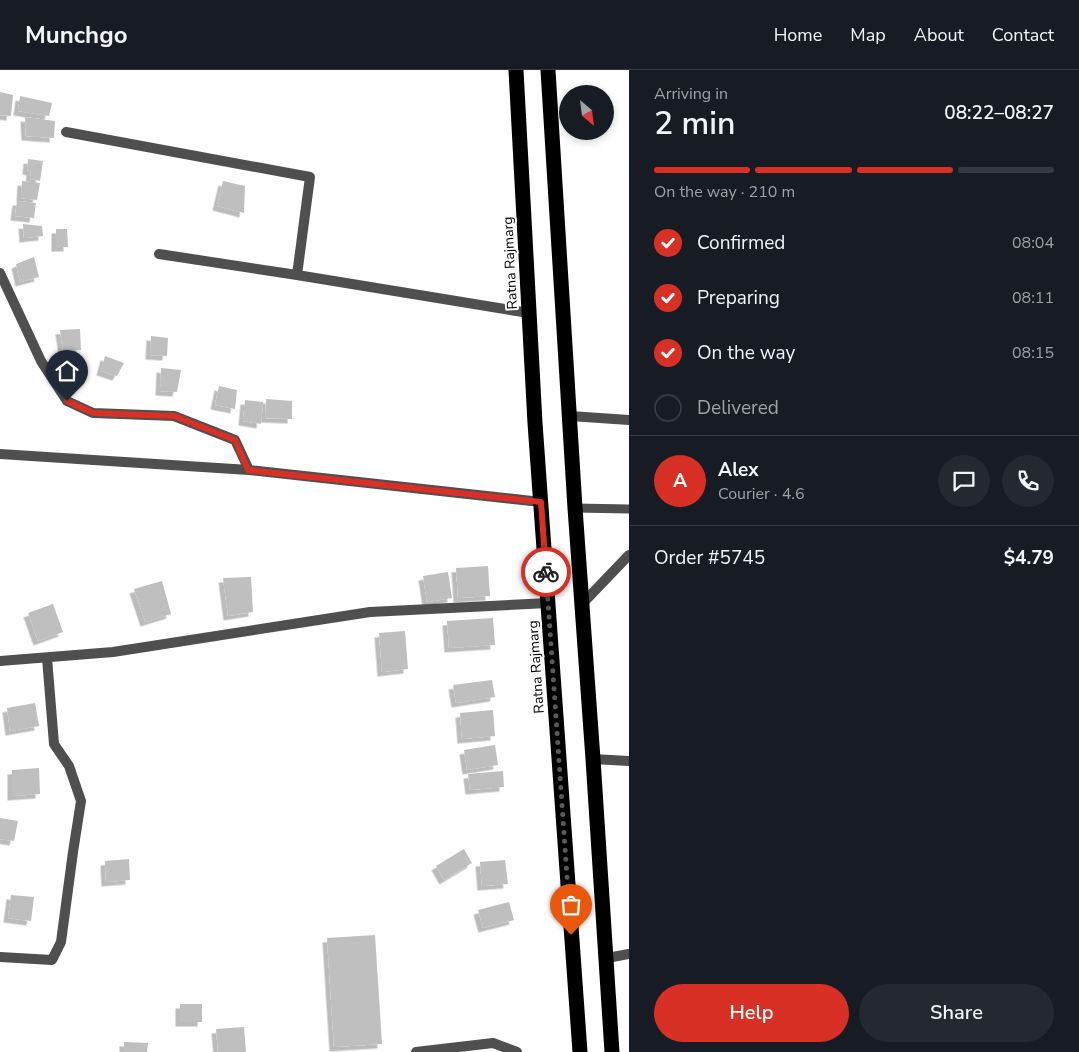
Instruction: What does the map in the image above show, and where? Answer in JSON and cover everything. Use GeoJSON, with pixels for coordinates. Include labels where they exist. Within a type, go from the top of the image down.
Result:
{"type":"FeatureCollection","features":[{"type":"Feature","properties":{"kind":"highway","name":"Ratna Rajmarg"},"geometry":{"type":"LineString","coordinates":[[516,70],[541,502],[580,1052]]}},
{"type":"Feature","properties":{"kind":"highway"},"geometry":{"type":"LineString","coordinates":[[548,70],[575,508],[612,1052]]}},
{"type":"Feature","properties":{"kind":"street"},"geometry":{"type":"LineString","coordinates":[[66,132],[310,177],[297,276]]}},
{"type":"Feature","properties":{"kind":"street"},"geometry":{"type":"LineString","coordinates":[[159,254],[529,313]]}},
{"type":"Feature","properties":{"kind":"street"},"geometry":{"type":"LineString","coordinates":[[0,273],[41,361],[67,401],[93,413],[174,416],[235,440],[248,470]]}},
{"type":"Feature","properties":{"kind":"street"},"geometry":{"type":"LineString","coordinates":[[570,416],[629,420]]}},
{"type":"Feature","properties":{"kind":"street"},"geometry":{"type":"LineString","coordinates":[[0,454],[248,470],[541,502]]}},
{"type":"Feature","properties":{"kind":"street"},"geometry":{"type":"LineString","coordinates":[[582,604],[629,555]]}},
{"type":"Feature","properties":{"kind":"street"},"geometry":{"type":"LineString","coordinates":[[0,661],[113,652],[370,612],[548,603]]}},
{"type":"Feature","properties":{"kind":"street"},"geometry":{"type":"LineString","coordinates":[[0,957],[52,960],[61,942],[72,852],[81,801],[69,766],[54,744],[47,658]]}},
{"type":"Feature","properties":{"kind":"street"},"geometry":{"type":"LineString","coordinates":[[593,759],[629,761]]}},
{"type":"Feature","properties":{"kind":"street"},"geometry":{"type":"LineString","coordinates":[[607,958],[629,954]]}},
{"type":"Feature","properties":{"kind":"street"},"geometry":{"type":"LineString","coordinates":[[416,1052],[493,1043],[518,1052]]}},
{"type":"Feature","properties":{"kind":"lane"},"geometry":{"type":"LineString","coordinates":[[575,508],[629,509]]}},
{"type":"Feature","properties":{"kind":"building"},"geometry":{"type":"Polygon","coordinates":[[[0,92],[13,95],[11,116],[0,115],[0,92]]]}},
{"type":"Feature","properties":{"kind":"building"},"geometry":{"type":"Polygon","coordinates":[[[20,96],[52,103],[49,116],[18,111],[20,96]]]}},
{"type":"Feature","properties":{"kind":"building"},"geometry":{"type":"Polygon","coordinates":[[[25,117],[55,121],[54,138],[26,136],[25,117]]]}},
{"type":"Feature","properties":{"kind":"building"},"geometry":{"type":"Polygon","coordinates":[[[28,159],[43,161],[40,181],[30,179],[31,171],[27,170],[28,159]]]}},
{"type":"Feature","properties":{"kind":"building"},"geometry":{"type":"Polygon","coordinates":[[[22,181],[40,183],[37,200],[21,198],[22,181]]]}},
{"type":"Feature","properties":{"kind":"building"},"geometry":{"type":"Polygon","coordinates":[[[223,181],[245,186],[244,213],[217,206],[223,181]]]}},
{"type":"Feature","properties":{"kind":"building"},"geometry":{"type":"Polygon","coordinates":[[[17,201],[36,203],[34,218],[15,216],[17,201]]]}},
{"type":"Feature","properties":{"kind":"building"},"geometry":{"type":"Polygon","coordinates":[[[23,224],[42,226],[43,236],[24,238],[23,224]]]}},
{"type":"Feature","properties":{"kind":"building"},"geometry":{"type":"Polygon","coordinates":[[[56,229],[67,229],[68,247],[56,247],[56,229]]]}},
{"type":"Feature","properties":{"kind":"building"},"geometry":{"type":"Polygon","coordinates":[[[34,257],[39,277],[20,282],[16,264],[34,257]]]}},
{"type":"Feature","properties":{"kind":"building"},"geometry":{"type":"Polygon","coordinates":[[[80,329],[81,350],[63,351],[60,330],[80,329]]]}},
{"type":"Feature","properties":{"kind":"building"},"geometry":{"type":"Polygon","coordinates":[[[151,336],[168,338],[167,356],[150,355],[151,336]]]}},
{"type":"Feature","properties":{"kind":"building"},"geometry":{"type":"Polygon","coordinates":[[[105,356],[124,363],[117,376],[101,371],[105,356]]]}},
{"type":"Feature","properties":{"kind":"building"},"geometry":{"type":"Polygon","coordinates":[[[161,368],[181,370],[177,392],[160,391],[161,368]]]}},
{"type":"Feature","properties":{"kind":"building"},"geometry":{"type":"Polygon","coordinates":[[[219,386],[237,390],[235,409],[215,405],[219,386]]]}},
{"type":"Feature","properties":{"kind":"building"},"geometry":{"type":"Polygon","coordinates":[[[266,399],[292,401],[292,419],[265,418],[266,399]]]}},
{"type":"Feature","properties":{"kind":"building"},"geometry":{"type":"Polygon","coordinates":[[[245,400],[263,402],[261,424],[243,421],[245,400]]]}},
{"type":"Feature","properties":{"kind":"building"},"geometry":{"type":"Polygon","coordinates":[[[488,566],[490,596],[458,598],[456,568],[488,566]]]}},
{"type":"Feature","properties":{"kind":"building"},"geometry":{"type":"Polygon","coordinates":[[[448,572],[452,598],[427,602],[423,576],[448,572]]]}},
{"type":"Feature","properties":{"kind":"building"},"geometry":{"type":"Polygon","coordinates":[[[251,577],[253,612],[228,616],[223,578],[251,577]]]}},
{"type":"Feature","properties":{"kind":"building"},"geometry":{"type":"Polygon","coordinates":[[[162,581],[171,614],[145,622],[134,589],[162,581]]]}},
{"type":"Feature","properties":{"kind":"building"},"geometry":{"type":"Polygon","coordinates":[[[53,604],[63,632],[38,641],[28,613],[53,604]]]}},
{"type":"Feature","properties":{"kind":"building"},"geometry":{"type":"Polygon","coordinates":[[[493,618],[495,645],[449,648],[447,621],[493,618]]]}},
{"type":"Feature","properties":{"kind":"building"},"geometry":{"type":"Polygon","coordinates":[[[405,631],[408,669],[382,672],[379,633],[405,631]]]}},
{"type":"Feature","properties":{"kind":"building"},"geometry":{"type":"Polygon","coordinates":[[[492,680],[495,697],[456,703],[453,685],[492,680]]]}},
{"type":"Feature","properties":{"kind":"building"},"geometry":{"type":"Polygon","coordinates":[[[35,703],[39,726],[10,731],[7,708],[35,703]]]}},
{"type":"Feature","properties":{"kind":"building"},"geometry":{"type":"Polygon","coordinates":[[[493,710],[495,736],[462,739],[460,713],[493,710]]]}},
{"type":"Feature","properties":{"kind":"building"},"geometry":{"type":"Polygon","coordinates":[[[495,745],[498,765],[467,770],[464,750],[495,745]]]}},
{"type":"Feature","properties":{"kind":"building"},"geometry":{"type":"Polygon","coordinates":[[[39,768],[40,794],[12,796],[12,770],[39,768]]]}},
{"type":"Feature","properties":{"kind":"building"},"geometry":{"type":"Polygon","coordinates":[[[503,771],[504,787],[470,790],[468,774],[503,771]]]}},
{"type":"Feature","properties":{"kind":"building"},"geometry":{"type":"Polygon","coordinates":[[[0,818],[18,821],[14,841],[0,839],[0,818]]]}},
{"type":"Feature","properties":{"kind":"building"},"geometry":{"type":"Polygon","coordinates":[[[464,849],[472,863],[444,880],[436,866],[464,849]]]}},
{"type":"Feature","properties":{"kind":"building"},"geometry":{"type":"Polygon","coordinates":[[[129,859],[130,880],[106,882],[105,861],[129,859]]]}},
{"type":"Feature","properties":{"kind":"building"},"geometry":{"type":"Polygon","coordinates":[[[505,860],[508,884],[482,886],[480,862],[505,860]]]}},
{"type":"Feature","properties":{"kind":"building"},"geometry":{"type":"Polygon","coordinates":[[[11,895],[34,897],[31,921],[8,918],[11,895]]]}},
{"type":"Feature","properties":{"kind":"building"},"geometry":{"type":"Polygon","coordinates":[[[509,902],[514,920],[483,928],[478,910],[509,902]]]}},
{"type":"Feature","properties":{"kind":"building"},"geometry":{"type":"Polygon","coordinates":[[[375,935],[382,1044],[334,1047],[327,938],[375,935]]]}},
{"type":"Feature","properties":{"kind":"building"},"geometry":{"type":"Polygon","coordinates":[[[180,1004],[202,1004],[202,1022],[180,1022],[180,1004]]]}},
{"type":"Feature","properties":{"kind":"building"},"geometry":{"type":"Polygon","coordinates":[[[244,1027],[246,1052],[218,1052],[216,1029],[244,1027]]]}},
{"type":"Feature","properties":{"kind":"building"},"geometry":{"type":"Polygon","coordinates":[[[124,1042],[148,1043],[147,1052],[124,1052],[124,1042]]]}},
{"type":"Feature","properties":{"kind":"way so far"},"geometry":{"type":"LineString","coordinates":[[546,572],[571,935]]}},
{"type":"Feature","properties":{"kind":"route"},"geometry":{"type":"LineString","coordinates":[[67,401],[93,413],[174,416],[235,440],[248,470],[541,502],[546,572]]}}]}
